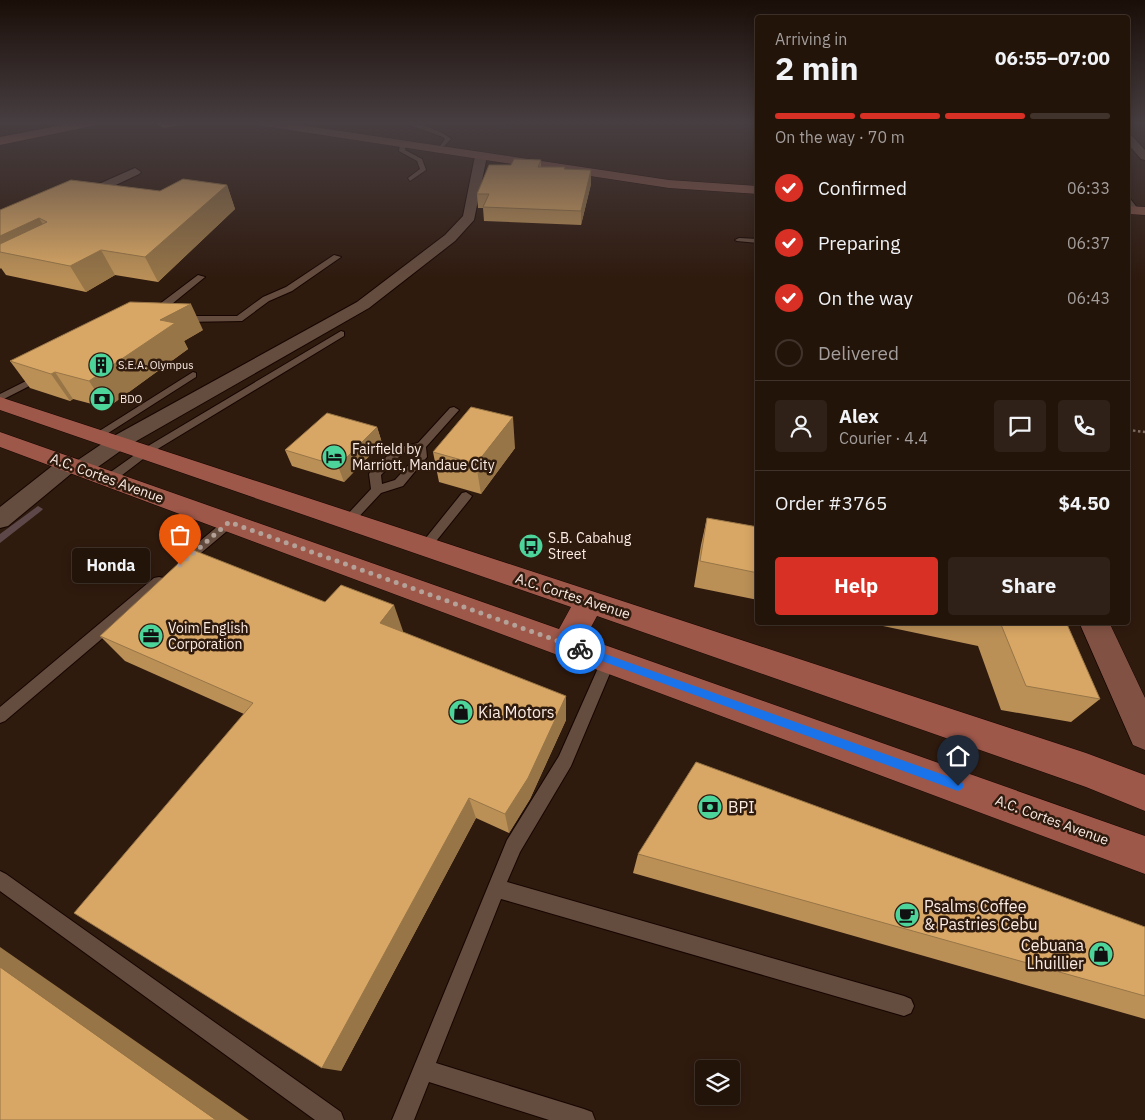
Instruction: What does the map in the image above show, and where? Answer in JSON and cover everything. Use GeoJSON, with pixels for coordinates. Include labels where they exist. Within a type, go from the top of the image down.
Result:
{"type":"FeatureCollection","features":[{"type":"Feature","properties":{"kind":"main road","name":"A.C. Cortes Avenue"},"geometry":{"type":"LineString","coordinates":[[0,403],[590,601],[1086,770],[1145,793]]}},
{"type":"Feature","properties":{"kind":"main road","name":"A.C. Cortes Avenue"},"geometry":{"type":"LineString","coordinates":[[0,439],[1145,855]]}},
{"type":"Feature","properties":{"kind":"main road"},"geometry":{"type":"LineString","coordinates":[[566,644],[590,601]]}},
{"type":"Feature","properties":{"kind":"street"},"geometry":{"type":"LineString","coordinates":[[78,200],[130,174]]}},
{"type":"Feature","properties":{"kind":"street"},"geometry":{"type":"LineString","coordinates":[[0,520],[75,466],[108,438],[364,305],[450,238],[469,217],[477,174]]}},
{"type":"Feature","properties":{"kind":"street"},"geometry":{"type":"LineString","coordinates":[[639,174],[755,190]]}},
{"type":"Feature","properties":{"kind":"street"},"geometry":{"type":"LineString","coordinates":[[727,185],[755,184]]}},
{"type":"Feature","properties":{"kind":"street"},"geometry":{"type":"LineString","coordinates":[[1095,625],[1145,734]]}},
{"type":"Feature","properties":{"kind":"lane"},"geometry":{"type":"LineString","coordinates":[[410,179],[417,174]]}},
{"type":"Feature","properties":{"kind":"lane"},"geometry":{"type":"LineString","coordinates":[[739,240],[755,241]]}},
{"type":"Feature","properties":{"kind":"lane"},"geometry":{"type":"LineString","coordinates":[[170,319],[239,319],[266,299],[290,289],[337,257]]}},
{"type":"Feature","properties":{"kind":"lane"},"geometry":{"type":"LineString","coordinates":[[142,324],[201,277]]}},
{"type":"Feature","properties":{"kind":"lane"},"geometry":{"type":"LineString","coordinates":[[150,319],[160,319]]}},
{"type":"Feature","properties":{"kind":"lane"},"geometry":{"type":"LineString","coordinates":[[109,479],[147,451],[341,334]]}},
{"type":"Feature","properties":{"kind":"lane"},"geometry":{"type":"LineString","coordinates":[[0,398],[53,370]]}},
{"type":"Feature","properties":{"kind":"lane"},"geometry":{"type":"LineString","coordinates":[[108,438],[193,375]]}},
{"type":"Feature","properties":{"kind":"lane"},"geometry":{"type":"LineString","coordinates":[[377,490],[375,474],[400,450],[421,446],[454,410]]}},
{"type":"Feature","properties":{"kind":"lane"},"geometry":{"type":"LineString","coordinates":[[349,520],[377,490],[398,483],[422,457],[421,446]]}},
{"type":"Feature","properties":{"kind":"lane"},"geometry":{"type":"LineString","coordinates":[[425,547],[466,496]]}},
{"type":"Feature","properties":{"kind":"lane"},"geometry":{"type":"LineString","coordinates":[[0,716],[229,522]]}},
{"type":"Feature","properties":{"kind":"lane"},"geometry":{"type":"LineString","coordinates":[[403,1120],[513,846],[565,761],[609,659]]}},
{"type":"Feature","properties":{"kind":"lane"},"geometry":{"type":"LineString","coordinates":[[0,880],[333,1120]]}},
{"type":"Feature","properties":{"kind":"lane"},"geometry":{"type":"LineString","coordinates":[[496,888],[904,1006]]}},
{"type":"Feature","properties":{"kind":"lane"},"geometry":{"type":"LineString","coordinates":[[424,1070],[584,1120]]}},
{"type":"Feature","properties":{"kind":"path"},"geometry":{"type":"LineString","coordinates":[[1130,430],[1145,432]]}},
{"type":"Feature","properties":{"kind":"building"},"geometry":{"type":"Polygon","coordinates":[[[485,174],[590,174],[581,211],[483,207],[489,194],[477,194],[485,174]]]}},
{"type":"Feature","properties":{"kind":"building"},"geometry":{"type":"Polygon","coordinates":[[[183,179],[227,185],[145,257],[101,250],[70,266],[0,252],[0,244],[47,222],[39,218],[0,236],[0,210],[71,180],[160,191],[183,179]]]}},
{"type":"Feature","properties":{"kind":"building"},"geometry":{"type":"Polygon","coordinates":[[[130,302],[191,304],[160,320],[175,323],[89,381],[55,372],[51,374],[10,361],[130,302]]]}},
{"type":"Feature","properties":{"kind":"building"},"geometry":{"type":"Polygon","coordinates":[[[471,407],[513,417],[476,464],[433,452],[471,407]]]}},
{"type":"Feature","properties":{"kind":"building"},"geometry":{"type":"Polygon","coordinates":[[[327,413],[377,427],[338,466],[285,450],[327,413]]]}},
{"type":"Feature","properties":{"kind":"building"},"geometry":{"type":"Polygon","coordinates":[[[707,518],[755,526],[755,572],[700,561],[707,518]]]}},
{"type":"Feature","properties":{"kind":"building"},"geometry":{"type":"Polygon","coordinates":[[[193,550],[325,602],[341,585],[394,605],[380,623],[566,696],[528,778],[505,814],[469,798],[322,1068],[74,913],[253,703],[100,636],[193,550]]]}},
{"type":"Feature","properties":{"kind":"building"},"geometry":{"type":"Polygon","coordinates":[[[1001,625],[1067,625],[1100,699],[1026,686],[1001,625]]]}},
{"type":"Feature","properties":{"kind":"building","name":"Psalms Coffee & Pastries Cebu"},"geometry":{"type":"Polygon","coordinates":[[[696,762],[1145,927],[1145,996],[638,854],[696,762]]]}},
{"type":"Feature","properties":{"kind":"building"},"geometry":{"type":"Polygon","coordinates":[[[0,967],[216,1120],[0,1120],[0,967]]]}},
{"type":"Feature","properties":{"kind":"waterway"},"geometry":{"type":"LineString","coordinates":[[0,539],[38,509]]}},
{"type":"Feature","properties":{"kind":"way so far"},"geometry":{"type":"LineString","coordinates":[[180,565],[229,522],[580,649]]}},
{"type":"Feature","properties":{"kind":"place","name":"S.E.A. Olympus"},"geometry":{"type":"Point","coordinates":[101,365]}},
{"type":"Feature","properties":{"kind":"place","name":"BDO"},"geometry":{"type":"Point","coordinates":[102,399]}},
{"type":"Feature","properties":{"kind":"place","name":"Fairfield by Marriott, Mandaue City"},"geometry":{"type":"Point","coordinates":[334,457]}},
{"type":"Feature","properties":{"kind":"place","name":"S.B. Cabahug Street"},"geometry":{"type":"Point","coordinates":[531,546]}},
{"type":"Feature","properties":{"kind":"place","name":"Honda"},"geometry":{"type":"Point","coordinates":[180,565]}},
{"type":"Feature","properties":{"kind":"place","name":"Voim English Corporation"},"geometry":{"type":"Point","coordinates":[151,636]}},
{"type":"Feature","properties":{"kind":"place","name":"Kia Motors"},"geometry":{"type":"Point","coordinates":[461,712]}},
{"type":"Feature","properties":{"kind":"place","name":"BPI"},"geometry":{"type":"Point","coordinates":[710,807]}},
{"type":"Feature","properties":{"kind":"place","name":"Psalms Coffee & Pastries Cebu"},"geometry":{"type":"Point","coordinates":[907,915]}},
{"type":"Feature","properties":{"kind":"place","name":"Cebuana Lhuillier"},"geometry":{"type":"Point","coordinates":[1101,954]}},
{"type":"Feature","properties":{"kind":"route"},"geometry":{"type":"LineString","coordinates":[[580,649],[958,786]]}}]}
